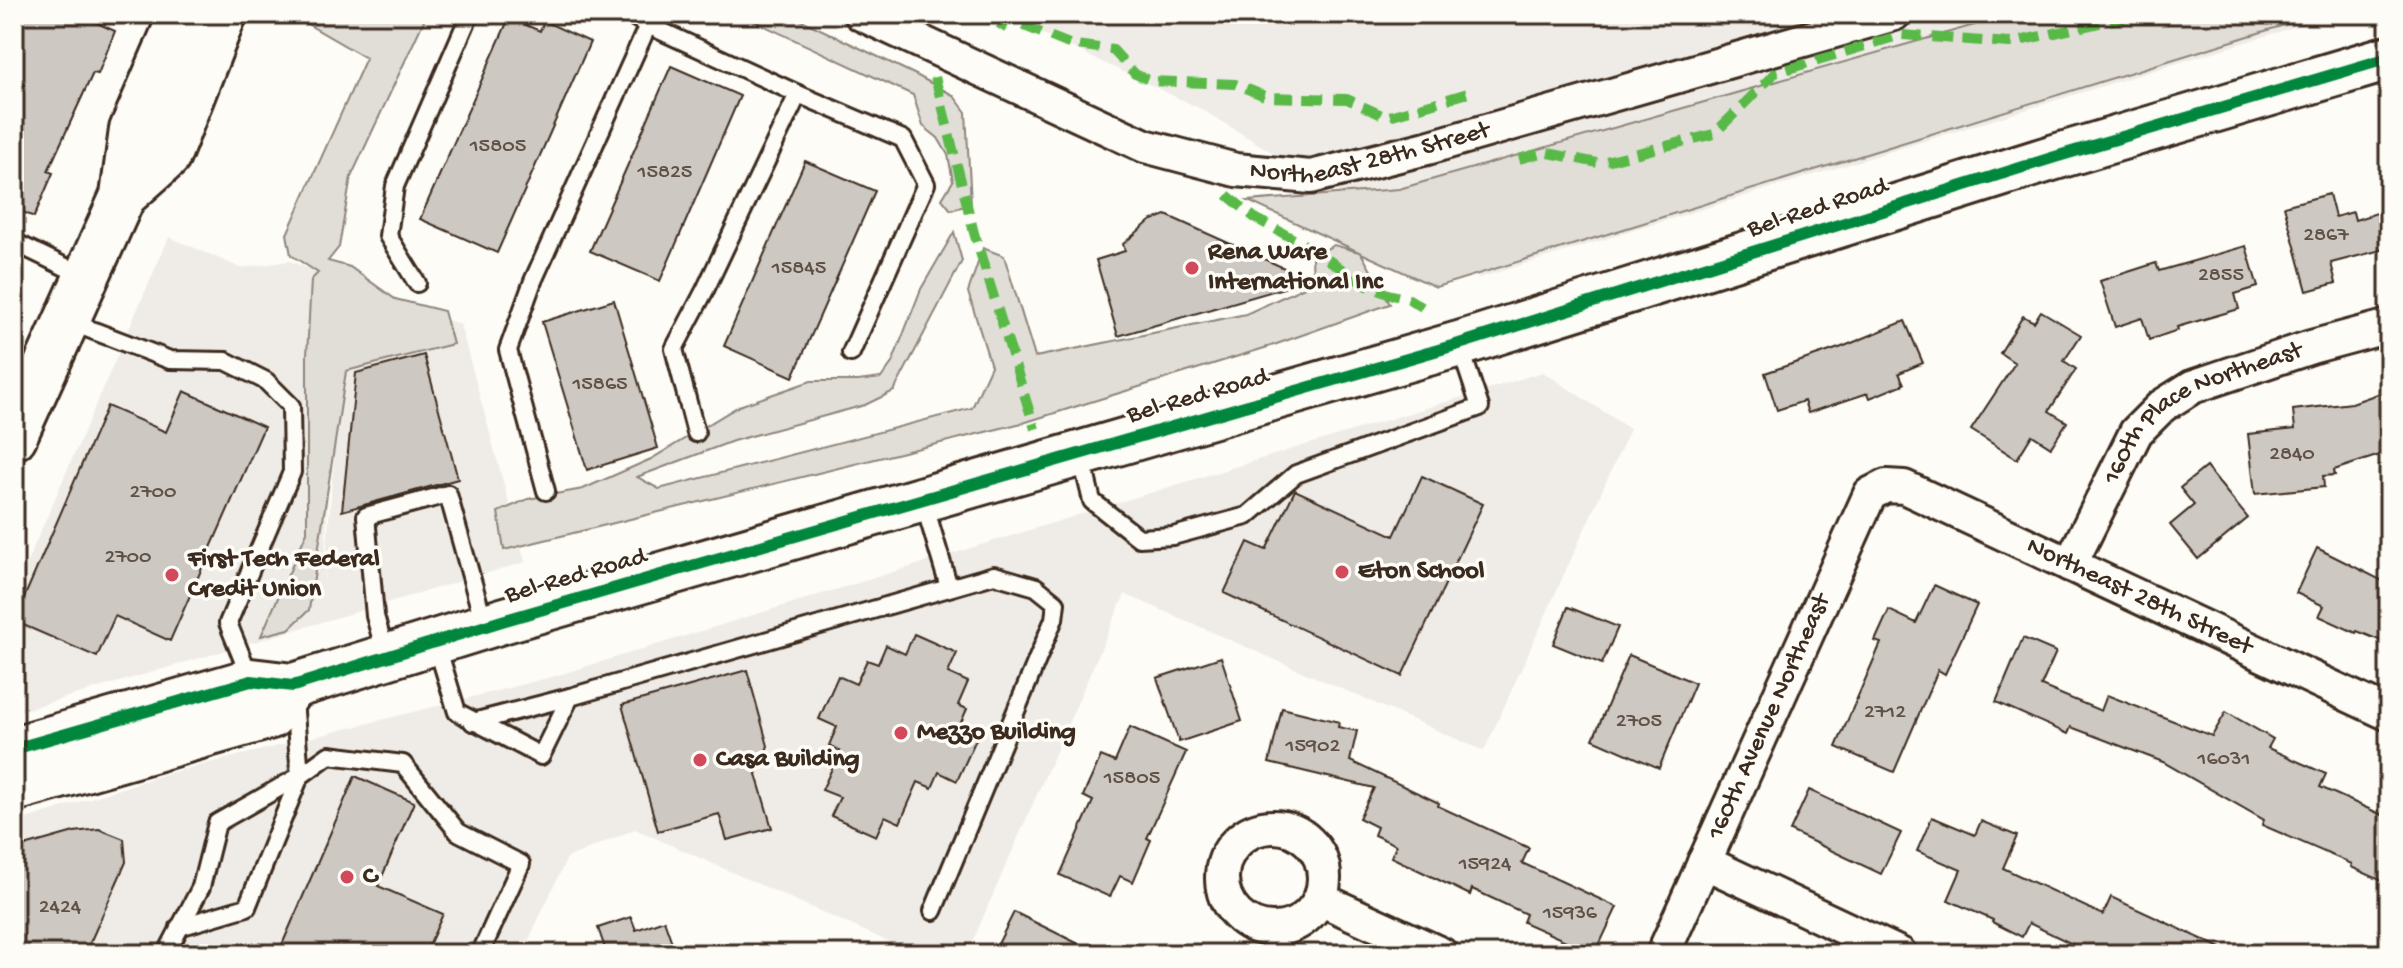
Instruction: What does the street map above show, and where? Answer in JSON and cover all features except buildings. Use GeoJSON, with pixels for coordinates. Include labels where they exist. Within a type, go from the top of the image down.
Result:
{"type":"FeatureCollection","features":[{"type":"Feature","properties":{"kind":"main road"},"geometry":{"type":"LineString","coordinates":[[14,437],[123,196],[132,130],[214,23]]}},
{"type":"Feature","properties":{"kind":"main road","name":"Bel-Red Road"},"geometry":{"type":"LineString","coordinates":[[23,743],[387,657],[484,626],[1459,344],[2055,157],[2389,58]]}},
{"type":"Feature","properties":{"kind":"main road"},"geometry":{"type":"LineString","coordinates":[[14,789],[271,716],[272,683]]}},
{"type":"Feature","properties":{"kind":"street","name":"Northeast 28th Street"},"geometry":{"type":"LineString","coordinates":[[861,14],[1145,146],[1236,170],[1311,177],[1427,148],[1894,14]]}},
{"type":"Feature","properties":{"kind":"street","name":"160th Place Northeast"},"geometry":{"type":"LineString","coordinates":[[2070,565],[2136,432],[2162,406],[2192,387],[2311,347],[2389,326]]}},
{"type":"Feature","properties":{"kind":"street","name":"Northeast 28th Street"},"geometry":{"type":"LineString","coordinates":[[1886,486],[1904,487],[2389,714]]}},
{"type":"Feature","properties":{"kind":"street","name":"160th Avenue Northeast"},"geometry":{"type":"LineString","coordinates":[[1663,954],[1870,494],[1886,486]]}},
{"type":"Feature","properties":{"kind":"street"},"geometry":{"type":"LineString","coordinates":[[1704,862],[1900,954]]}},
{"type":"Feature","properties":{"kind":"street"},"geometry":{"type":"LineString","coordinates":[[1320,899],[1441,954]]}},
{"type":"Feature","properties":{"kind":"lane"},"geometry":{"type":"LineString","coordinates":[[417,283],[388,236],[395,186],[470,14]]}},
{"type":"Feature","properties":{"kind":"lane"},"geometry":{"type":"LineString","coordinates":[[629,14],[798,94],[903,139],[926,184],[851,353]]}},
{"type":"Feature","properties":{"kind":"lane"},"geometry":{"type":"LineString","coordinates":[[546,491],[508,350],[533,281],[648,25]]}},
{"type":"Feature","properties":{"kind":"lane"},"geometry":{"type":"LineString","coordinates":[[696,433],[674,349],[798,94]]}},
{"type":"Feature","properties":{"kind":"lane"},"geometry":{"type":"LineString","coordinates":[[14,242],[86,277]]}},
{"type":"Feature","properties":{"kind":"lane"},"geometry":{"type":"LineString","coordinates":[[66,320],[170,360],[226,361],[266,381],[291,406],[292,472],[228,623],[272,683],[300,776],[247,907],[179,927]]}},
{"type":"Feature","properties":{"kind":"lane"},"geometry":{"type":"LineString","coordinates":[[1080,454],[1092,501],[1139,538],[1173,536],[1247,516],[1296,474],[1480,407],[1459,344]]}},
{"type":"Feature","properties":{"kind":"lane"},"geometry":{"type":"LineString","coordinates":[[387,657],[375,616],[366,516],[448,494],[484,626]]}},
{"type":"Feature","properties":{"kind":"lane"},"geometry":{"type":"LineString","coordinates":[[923,500],[949,587]]}},
{"type":"Feature","properties":{"kind":"lane"},"geometry":{"type":"LineString","coordinates":[[473,722],[994,575],[1036,587],[1056,603],[1054,619],[933,911]]}},
{"type":"Feature","properties":{"kind":"lane"},"geometry":{"type":"LineString","coordinates":[[435,641],[457,712],[541,756],[570,697]]}},
{"type":"Feature","properties":{"kind":"lane"},"geometry":{"type":"LineString","coordinates":[[166,954],[201,887],[217,823],[300,776],[329,755],[403,764],[458,832],[521,864],[480,954]]}},
{"type":"Feature","properties":{"kind":"shaded area"},"geometry":{"type":"Polygon","coordinates":[[[290,14],[427,14],[351,177],[339,247],[328,261],[350,267],[395,299],[444,311],[453,344],[346,371],[309,610],[289,629],[261,636],[307,532],[307,355],[311,280],[318,273],[291,255],[287,234],[366,58],[290,14]]]}},
{"type":"Feature","properties":{"kind":"shaded area"},"geometry":{"type":"Polygon","coordinates":[[[739,14],[789,14],[953,95],[966,112],[971,204],[951,210],[942,199],[953,181],[948,155],[938,138],[923,126],[913,95],[739,14]]]}},
{"type":"Feature","properties":{"kind":"shaded area"},"geometry":{"type":"Polygon","coordinates":[[[1001,14],[2337,14],[1479,278],[1201,109],[1001,14]]]}},
{"type":"Feature","properties":{"kind":"shaded area"},"geometry":{"type":"Polygon","coordinates":[[[2013,14],[2320,14],[1436,287],[1361,253],[1390,304],[1271,346],[1026,422],[504,550],[498,512],[528,499],[583,489],[651,459],[739,406],[811,381],[881,378],[892,363],[921,289],[954,232],[962,261],[894,391],[865,405],[733,441],[637,477],[659,489],[972,408],[991,366],[968,292],[983,248],[1004,256],[1035,357],[1246,314],[1313,283],[1312,256],[1334,245],[1359,252],[1248,201],[1399,189],[2013,14]]]}},
{"type":"Feature","properties":{"kind":"shaded area"},"geometry":{"type":"Polygon","coordinates":[[[169,237],[241,268],[290,261],[337,280],[324,584],[347,286],[460,324],[525,562],[14,713],[14,592],[169,237]]]}},
{"type":"Feature","properties":{"kind":"shaded area"},"geometry":{"type":"Polygon","coordinates":[[[1543,372],[1630,429],[1484,751],[1125,594],[967,954],[916,954],[635,829],[567,858],[522,954],[14,954],[14,823],[162,775],[552,677],[1543,372]]]}},
{"type":"Feature","properties":{"kind":"marked path"},"geometry":{"type":"LineString","coordinates":[[1519,159],[1544,152],[1598,163],[1714,134],[1775,73],[1901,35],[2010,43],[2140,14]]}},
{"type":"Feature","properties":{"kind":"marked path"},"geometry":{"type":"LineString","coordinates":[[1000,30],[1007,19],[1069,44],[1113,50],[1135,74],[1152,81],[1235,84],[1267,97],[1347,99],[1386,117],[1468,93]]}},
{"type":"Feature","properties":{"kind":"marked path"},"geometry":{"type":"LineString","coordinates":[[935,77],[974,233],[1035,429]]}},
{"type":"Feature","properties":{"kind":"marked path"},"geometry":{"type":"LineString","coordinates":[[1227,195],[1255,218],[1314,250],[1365,285],[1409,299],[1422,307]]}},
{"type":"Feature","properties":{"kind":"cycle path"},"geometry":{"type":"LineString","coordinates":[[14,749],[251,681],[293,686],[502,621],[1459,344],[2055,157],[2389,58]]}},
{"type":"Feature","properties":{"kind":"place","name":"Rena Ware International Inc"},"geometry":{"type":"Point","coordinates":[1192,268]}},
{"type":"Feature","properties":{"kind":"place","name":"Eton School"},"geometry":{"type":"Point","coordinates":[1342,572]}},
{"type":"Feature","properties":{"kind":"place","name":"First Tech Federal Credit Union"},"geometry":{"type":"Point","coordinates":[172,575]}},
{"type":"Feature","properties":{"kind":"place","name":"Mezzo Building"},"geometry":{"type":"Point","coordinates":[901,733]}},
{"type":"Feature","properties":{"kind":"place","name":"Casa Building"},"geometry":{"type":"Point","coordinates":[700,760]}},
{"type":"Feature","properties":{"kind":"place","name":"C"},"geometry":{"type":"Point","coordinates":[347,877]}}]}
